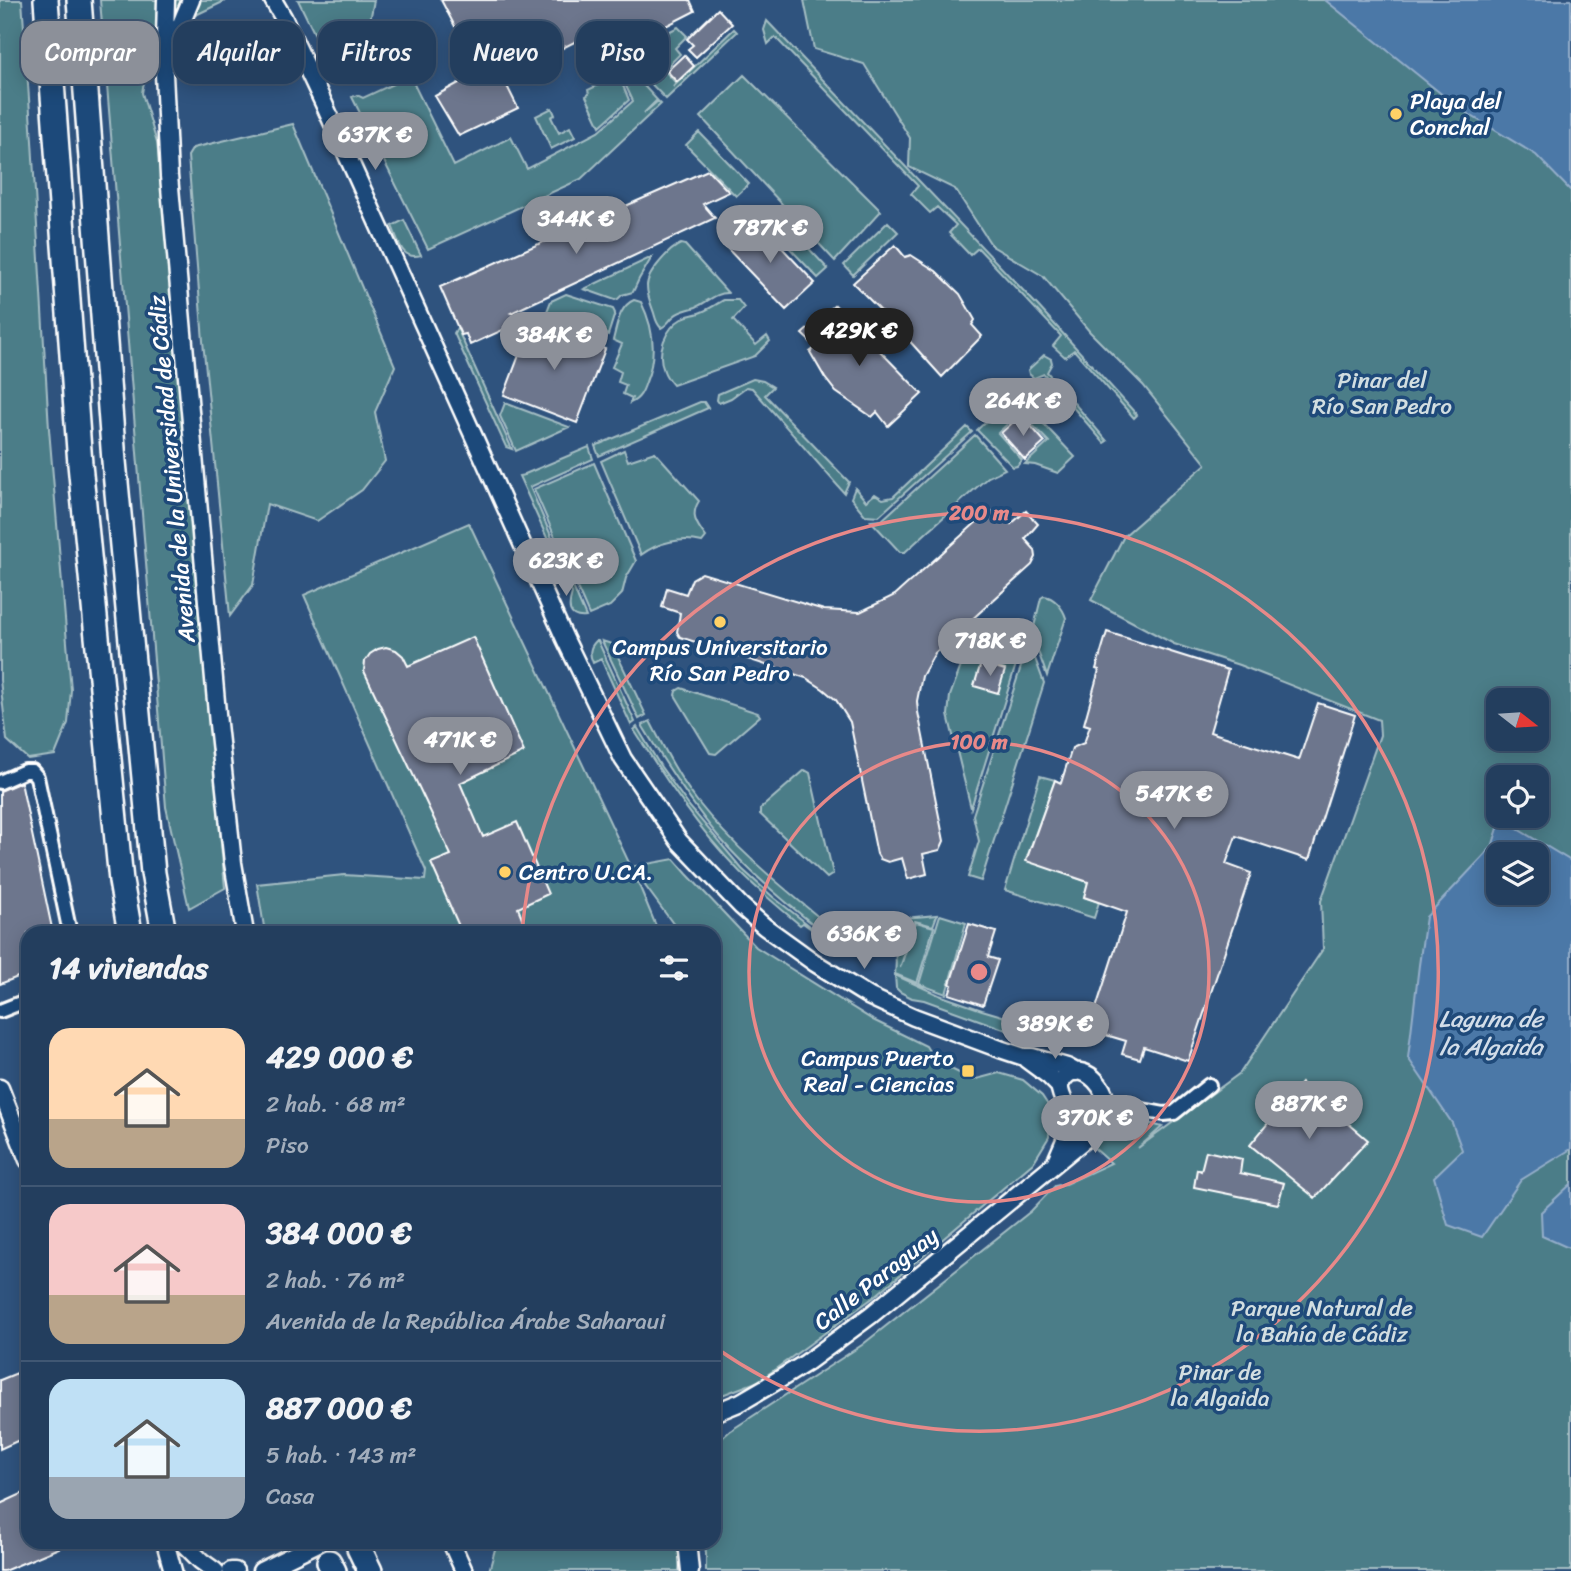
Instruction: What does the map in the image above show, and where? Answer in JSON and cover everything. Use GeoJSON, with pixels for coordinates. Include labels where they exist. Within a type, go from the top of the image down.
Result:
{"type":"FeatureCollection","features":[{"type":"Feature","properties":{"kind":"highway"},"geometry":{"type":"LineString","coordinates":[[46,0],[82,478],[121,881],[129,926]]}},
{"type":"Feature","properties":{"kind":"highway"},"geometry":{"type":"LineString","coordinates":[[79,0],[117,488],[153,873],[163,926]]}},
{"type":"Feature","properties":{"kind":"highway"},"geometry":{"type":"LineString","coordinates":[[359,1549],[370,1571]]}},
{"type":"Feature","properties":{"kind":"street","name":"Avenida de la Universidad de Cádiz"},"geometry":{"type":"LineString","coordinates":[[166,0],[164,74],[169,176],[218,724],[233,863],[244,926]]}},
{"type":"Feature","properties":{"kind":"street"},"geometry":{"type":"LineString","coordinates":[[166,110],[169,60],[191,0]]}},
{"type":"Feature","properties":{"kind":"street"},"geometry":{"type":"LineString","coordinates":[[273,0],[324,104],[565,639],[623,759],[671,831],[741,906],[765,927],[838,978],[870,997],[914,1017],[1024,1057],[1049,1062],[1089,1076],[1104,1091],[1102,1110]]}},
{"type":"Feature","properties":{"kind":"street"},"geometry":{"type":"LineString","coordinates":[[0,782],[25,771],[32,771],[37,777],[69,926]]}},
{"type":"Feature","properties":{"kind":"street"},"geometry":{"type":"LineString","coordinates":[[0,1011],[21,1003]]}},
{"type":"Feature","properties":{"kind":"street"},"geometry":{"type":"LineString","coordinates":[[1024,1057],[1059,1086],[1065,1106],[1070,1112],[1089,1120],[1102,1110],[1174,1113],[1209,1085]]}},
{"type":"Feature","properties":{"kind":"street"},"geometry":{"type":"LineString","coordinates":[[1059,1086],[1064,1077],[1076,1072]]}},
{"type":"Feature","properties":{"kind":"street"},"geometry":{"type":"LineString","coordinates":[[0,1088],[21,1142]]}},
{"type":"Feature","properties":{"kind":"street","name":"Calle Paraguay"},"geometry":{"type":"LineString","coordinates":[[721,1410],[741,1402],[780,1379],[871,1315],[1070,1153],[1095,1128],[1102,1110]]}},
{"type":"Feature","properties":{"kind":"street"},"geometry":{"type":"LineString","coordinates":[[1055,1163],[1066,1138],[1070,1112]]}},
{"type":"Feature","properties":{"kind":"street"},"geometry":{"type":"LineString","coordinates":[[167,1549],[173,1571]]}},
{"type":"Feature","properties":{"kind":"street"},"geometry":{"type":"LineString","coordinates":[[189,1549],[215,1571]]}},
{"type":"Feature","properties":{"kind":"street"},"geometry":{"type":"LineString","coordinates":[[454,1549],[464,1571]]}},
{"type":"Feature","properties":{"kind":"street"},"geometry":{"type":"LineString","coordinates":[[687,1549],[690,1571]]}},
{"type":"Feature","properties":{"kind":"street"},"geometry":{"type":"LineString","coordinates":[[261,1571],[328,1558]]}},
{"type":"Feature","properties":{"kind":"green space"},"geometry":{"type":"Polygon","coordinates":[[[0,0],[22,0],[21,84],[28,84],[49,429],[71,690],[68,723],[55,755],[28,759],[7,740],[0,680],[0,0]]]}},
{"type":"Feature","properties":{"kind":"green space"},"geometry":{"type":"Polygon","coordinates":[[[100,0],[227,0],[183,21],[173,21],[173,26],[159,33],[159,21],[102,21],[100,0]]]}},
{"type":"Feature","properties":{"kind":"green space"},"geometry":{"type":"Polygon","coordinates":[[[298,0],[374,0],[370,21],[318,21],[318,41],[298,0]]]}},
{"type":"Feature","properties":{"kind":"green space","name":"Parque Natural de la Bahía de Cádiz"},"geometry":{"type":"Polygon","coordinates":[[[804,0],[1571,0],[1571,1571],[706,1571],[705,1549],[721,1549],[721,1439],[862,1345],[1031,1211],[1055,1186],[1111,1163],[1093,1147],[1124,1121],[1145,1122],[1162,1127],[1138,1148],[1240,1073],[1323,949],[1321,901],[1380,735],[1379,720],[1239,665],[1174,644],[1091,600],[1124,536],[1206,464],[1143,385],[1090,332],[1043,276],[992,246],[955,189],[909,167],[910,138],[864,64],[814,49],[804,0]]]}},
{"type":"Feature","properties":{"kind":"green space"},"geometry":{"type":"Polygon","coordinates":[[[767,21],[1037,305],[1137,415],[1134,418],[1074,350],[1065,357],[1053,346],[1061,336],[978,248],[970,255],[949,233],[956,225],[937,207],[930,213],[911,194],[918,186],[775,37],[768,44],[764,30],[767,21]]]}},
{"type":"Feature","properties":{"kind":"green space"},"geometry":{"type":"Polygon","coordinates":[[[678,27],[687,36],[675,48],[680,54],[669,65],[669,32],[678,27]]]}},
{"type":"Feature","properties":{"kind":"green space"},"geometry":{"type":"Polygon","coordinates":[[[734,29],[737,32],[666,99],[651,84],[669,84],[669,75],[676,83],[673,87],[734,29]]]}},
{"type":"Feature","properties":{"kind":"green space"},"geometry":{"type":"Polygon","coordinates":[[[744,75],[881,211],[835,261],[701,117],[744,75]]]}},
{"type":"Feature","properties":{"kind":"green space"},"geometry":{"type":"Polygon","coordinates":[[[107,84],[144,84],[142,93],[157,143],[163,194],[225,888],[189,908],[166,807],[107,84]]]}},
{"type":"Feature","properties":{"kind":"green space"},"geometry":{"type":"Polygon","coordinates":[[[393,84],[414,84],[454,166],[511,137],[527,169],[598,132],[633,101],[625,84],[642,84],[657,100],[644,113],[658,101],[661,104],[581,179],[428,249],[352,97],[357,95],[363,98],[393,84]]]}},
{"type":"Feature","properties":{"kind":"green space"},"geometry":{"type":"Polygon","coordinates":[[[601,84],[622,84],[629,100],[600,126],[586,96],[589,94],[588,90],[601,84]]]}},
{"type":"Feature","properties":{"kind":"green space"},"geometry":{"type":"Polygon","coordinates":[[[552,108],[555,115],[551,117],[559,133],[570,127],[575,137],[551,149],[536,116],[552,108]]]}},
{"type":"Feature","properties":{"kind":"green space"},"geometry":{"type":"Polygon","coordinates":[[[293,124],[395,366],[375,412],[385,461],[362,490],[317,521],[267,504],[253,585],[230,616],[188,156],[193,148],[293,124]]]}},
{"type":"Feature","properties":{"kind":"green space"},"geometry":{"type":"Polygon","coordinates":[[[699,132],[749,184],[736,196],[686,145],[699,132]]]}},
{"type":"Feature","properties":{"kind":"green space"},"geometry":{"type":"Polygon","coordinates":[[[774,211],[828,269],[818,278],[764,221],[774,211]]]}},
{"type":"Feature","properties":{"kind":"green space"},"geometry":{"type":"Polygon","coordinates":[[[404,220],[421,255],[409,255],[399,243],[392,226],[404,220]]]}},
{"type":"Feature","properties":{"kind":"green space"},"geometry":{"type":"Polygon","coordinates":[[[888,222],[898,232],[853,275],[844,265],[888,222]]]}},
{"type":"Feature","properties":{"kind":"green space"},"geometry":{"type":"Polygon","coordinates":[[[681,244],[685,245],[728,293],[719,294],[696,307],[679,312],[661,328],[649,300],[648,281],[660,262],[681,244]]]}},
{"type":"Feature","properties":{"kind":"green space"},"geometry":{"type":"Polygon","coordinates":[[[652,257],[633,292],[615,300],[584,289],[652,257]]]}},
{"type":"Feature","properties":{"kind":"green space"},"geometry":{"type":"Polygon","coordinates":[[[566,294],[613,309],[615,313],[608,335],[546,314],[551,301],[566,294]]]}},
{"type":"Feature","properties":{"kind":"green space"},"geometry":{"type":"Polygon","coordinates":[[[634,300],[641,302],[645,312],[653,352],[644,389],[639,397],[630,403],[632,398],[623,394],[626,385],[618,382],[621,372],[612,367],[622,344],[613,340],[622,312],[634,300]]]}},
{"type":"Feature","properties":{"kind":"green space"},"geometry":{"type":"Polygon","coordinates":[[[724,300],[738,300],[744,308],[733,320],[756,345],[767,336],[770,341],[755,356],[673,385],[666,375],[661,356],[667,334],[683,318],[702,312],[724,300]]]}},
{"type":"Feature","properties":{"kind":"green space"},"geometry":{"type":"Polygon","coordinates":[[[457,328],[512,449],[506,447],[454,333],[457,328]]]}},
{"type":"Feature","properties":{"kind":"green space"},"geometry":{"type":"Polygon","coordinates":[[[1044,355],[1051,359],[1052,363],[1047,372],[1107,441],[1104,443],[1044,374],[1034,378],[1029,374],[1028,370],[1044,355]]]}},
{"type":"Feature","properties":{"kind":"green space"},"geometry":{"type":"Polygon","coordinates":[[[753,379],[773,387],[765,395],[849,482],[844,493],[752,388],[746,387],[719,403],[717,400],[718,394],[753,379]]]}},
{"type":"Feature","properties":{"kind":"green space"},"geometry":{"type":"Polygon","coordinates":[[[1025,385],[1028,389],[1019,398],[1075,457],[1058,473],[1025,464],[1049,442],[1020,412],[998,433],[1022,460],[1017,466],[1013,467],[977,430],[1025,385]]]}},
{"type":"Feature","properties":{"kind":"green space"},"geometry":{"type":"Polygon","coordinates":[[[704,402],[708,408],[599,456],[595,446],[704,402]]]}},
{"type":"Feature","properties":{"kind":"green space"},"geometry":{"type":"Polygon","coordinates":[[[505,403],[569,427],[516,451],[500,416],[505,403]]]}},
{"type":"Feature","properties":{"kind":"green space"},"geometry":{"type":"Polygon","coordinates":[[[967,427],[972,432],[879,516],[865,515],[851,498],[855,488],[866,501],[875,494],[883,499],[893,497],[967,427]]]}},
{"type":"Feature","properties":{"kind":"green space"},"geometry":{"type":"Polygon","coordinates":[[[975,435],[1005,469],[988,477],[905,552],[900,552],[871,521],[882,520],[975,435]]]}},
{"type":"Feature","properties":{"kind":"green space"},"geometry":{"type":"Polygon","coordinates":[[[589,447],[593,459],[530,487],[586,617],[580,617],[570,611],[572,593],[519,476],[589,447]]]}},
{"type":"Feature","properties":{"kind":"green space"},"geometry":{"type":"Polygon","coordinates":[[[624,450],[628,461],[655,452],[699,501],[695,515],[697,524],[706,537],[702,542],[670,542],[641,555],[601,461],[624,450]]]}},
{"type":"Feature","properties":{"kind":"green space"},"geometry":{"type":"Polygon","coordinates":[[[594,463],[636,561],[626,578],[622,594],[610,606],[589,615],[534,489],[594,463]]]}},
{"type":"Feature","properties":{"kind":"green space"},"geometry":{"type":"Polygon","coordinates":[[[469,523],[631,867],[674,859],[756,947],[873,1020],[926,1046],[935,1061],[973,1080],[999,1073],[1023,1080],[1042,1096],[1050,1108],[1049,1137],[1033,1163],[874,1297],[759,1381],[721,1395],[721,926],[675,926],[632,868],[656,926],[264,926],[257,884],[344,875],[425,880],[426,871],[304,595],[469,523]]]}},
{"type":"Feature","properties":{"kind":"green space"},"geometry":{"type":"Polygon","coordinates":[[[1044,596],[1058,604],[1066,618],[1047,676],[1032,635],[1041,598],[1044,596]]]}},
{"type":"Feature","properties":{"kind":"green space"},"geometry":{"type":"Polygon","coordinates":[[[1002,625],[1024,639],[971,808],[948,715],[950,696],[961,666],[1002,625]]]}},
{"type":"Feature","properties":{"kind":"green space"},"geometry":{"type":"Polygon","coordinates":[[[596,641],[635,722],[631,725],[601,659],[593,663],[590,651],[596,641]]]}},
{"type":"Feature","properties":{"kind":"green space"},"geometry":{"type":"Polygon","coordinates":[[[602,641],[612,644],[646,715],[639,719],[602,641]]]}},
{"type":"Feature","properties":{"kind":"green space"},"geometry":{"type":"Polygon","coordinates":[[[1029,642],[1044,683],[981,881],[968,877],[979,841],[973,815],[1029,642]]]}},
{"type":"Feature","properties":{"kind":"green space"},"geometry":{"type":"Polygon","coordinates":[[[681,688],[758,713],[760,716],[716,754],[710,753],[675,695],[681,688]]]}},
{"type":"Feature","properties":{"kind":"green space"},"geometry":{"type":"Polygon","coordinates":[[[650,721],[677,772],[697,801],[742,851],[827,924],[822,931],[768,887],[718,836],[678,782],[642,725],[650,721]]]}},
{"type":"Feature","properties":{"kind":"green space"},"geometry":{"type":"Polygon","coordinates":[[[637,727],[689,806],[742,869],[818,934],[803,923],[800,925],[725,856],[671,786],[634,730],[637,727]]]}},
{"type":"Feature","properties":{"kind":"green space"},"geometry":{"type":"Polygon","coordinates":[[[805,770],[810,773],[833,874],[827,878],[760,814],[760,809],[805,770]]]}},
{"type":"Feature","properties":{"kind":"green space"},"geometry":{"type":"Polygon","coordinates":[[[1040,776],[1055,780],[1026,860],[1088,882],[1084,897],[1099,902],[1094,918],[1005,890],[1040,776]]]}},
{"type":"Feature","properties":{"kind":"green space"},"geometry":{"type":"Polygon","coordinates":[[[937,915],[933,926],[915,921],[900,968],[916,922],[934,927],[917,983],[895,974],[891,930],[894,919],[937,915]]]}},
{"type":"Feature","properties":{"kind":"green space"},"geometry":{"type":"Polygon","coordinates":[[[940,915],[966,923],[946,994],[919,984],[940,915]]]}},
{"type":"Feature","properties":{"kind":"green space"},"geometry":{"type":"Polygon","coordinates":[[[895,975],[939,995],[1053,1031],[1051,1037],[1045,1042],[1033,1043],[1012,1032],[912,998],[896,988],[895,975]]]}},
{"type":"Feature","properties":{"kind":"green space"},"geometry":{"type":"Polygon","coordinates":[[[495,1549],[678,1549],[680,1558],[679,1571],[489,1571],[495,1549]]]}},
{"type":"Feature","properties":{"kind":"water"},"geometry":{"type":"Polygon","coordinates":[[[1325,0],[1571,0],[1571,191],[1536,155],[1460,109],[1325,0]]]}},
{"type":"Feature","properties":{"kind":"water","name":"Laguna de la Algaida"},"geometry":{"type":"Polygon","coordinates":[[[1498,828],[1516,828],[1539,842],[1494,842],[1498,828]]]}},
{"type":"Feature","properties":{"kind":"water","name":"Laguna de la Algaida"},"geometry":{"type":"Polygon","coordinates":[[[1549,848],[1571,861],[1571,1149],[1521,1180],[1482,1237],[1448,1225],[1434,1177],[1462,1150],[1452,1123],[1408,1058],[1426,917],[1486,853],[1486,905],[1549,905],[1549,848]]]}},
{"type":"Feature","properties":{"kind":"water"},"geometry":{"type":"Polygon","coordinates":[[[1571,1184],[1571,1249],[1542,1236],[1541,1212],[1571,1184]]]}},
{"type":"Feature","properties":{"kind":"building"},"geometry":{"type":"Polygon","coordinates":[[[441,0],[690,0],[695,11],[669,24],[669,21],[576,21],[576,41],[562,48],[562,21],[452,21],[441,0]]]}},
{"type":"Feature","properties":{"kind":"building"},"geometry":{"type":"Polygon","coordinates":[[[718,9],[732,24],[696,57],[688,49],[693,45],[687,39],[718,9]]]}},
{"type":"Feature","properties":{"kind":"building"},"geometry":{"type":"Polygon","coordinates":[[[684,55],[694,66],[677,82],[669,73],[669,69],[684,55]]]}},
{"type":"Feature","properties":{"kind":"building"},"geometry":{"type":"Polygon","coordinates":[[[457,84],[506,84],[518,108],[459,136],[435,96],[457,84]]]}},
{"type":"Feature","properties":{"kind":"building"},"geometry":{"type":"Polygon","coordinates":[[[708,170],[729,192],[703,204],[715,218],[511,313],[527,319],[470,345],[466,334],[461,335],[440,287],[708,170]]]}},
{"type":"Feature","properties":{"kind":"building"},"geometry":{"type":"Polygon","coordinates":[[[756,220],[815,283],[786,310],[724,245],[748,231],[744,226],[756,220]]]}},
{"type":"Feature","properties":{"kind":"building"},"geometry":{"type":"Polygon","coordinates":[[[895,245],[905,257],[911,255],[936,271],[960,294],[975,320],[972,325],[982,336],[942,377],[853,283],[895,245]]]}},
{"type":"Feature","properties":{"kind":"building"},"geometry":{"type":"Polygon","coordinates":[[[835,305],[922,394],[888,426],[877,412],[872,417],[836,392],[810,352],[816,347],[802,334],[835,305]]]}},
{"type":"Feature","properties":{"kind":"building"},"geometry":{"type":"Polygon","coordinates":[[[532,321],[605,349],[577,423],[504,395],[532,321]]]}},
{"type":"Feature","properties":{"kind":"building"},"geometry":{"type":"Polygon","coordinates":[[[1021,415],[1045,442],[1025,460],[1001,433],[1021,415]]]}},
{"type":"Feature","properties":{"kind":"building"},"geometry":{"type":"Polygon","coordinates":[[[989,511],[1000,512],[1011,524],[1026,511],[1038,524],[1025,539],[1035,550],[1036,557],[1032,565],[935,653],[922,676],[917,701],[918,712],[944,841],[940,850],[923,854],[927,874],[908,879],[902,858],[888,862],[880,859],[877,854],[850,722],[836,700],[806,678],[680,637],[677,632],[680,613],[662,607],[667,588],[686,594],[692,579],[702,573],[824,610],[860,612],[895,595],[989,511]]]}},
{"type":"Feature","properties":{"kind":"building"},"geometry":{"type":"Polygon","coordinates":[[[1107,632],[1228,670],[1210,732],[1299,760],[1318,703],[1355,715],[1309,860],[1236,836],[1226,864],[1251,873],[1188,1061],[1144,1047],[1140,1059],[1122,1054],[1126,1041],[1089,1030],[1127,912],[1084,897],[1088,882],[1026,861],[1055,780],[1061,783],[1072,748],[1084,743],[1090,726],[1084,724],[1107,632]]]}},
{"type":"Feature","properties":{"kind":"building"},"geometry":{"type":"Polygon","coordinates":[[[473,637],[524,752],[460,783],[483,837],[517,822],[548,894],[518,908],[525,926],[459,926],[431,863],[451,855],[364,671],[365,661],[370,654],[386,647],[403,656],[408,666],[473,637]]]}},
{"type":"Feature","properties":{"kind":"building"},"geometry":{"type":"Polygon","coordinates":[[[981,663],[1005,670],[998,693],[974,686],[981,663]]]}},
{"type":"Feature","properties":{"kind":"building"},"geometry":{"type":"Polygon","coordinates":[[[21,782],[52,926],[21,926],[21,976],[0,984],[0,791],[21,782]]]}},
{"type":"Feature","properties":{"kind":"building"},"geometry":{"type":"Polygon","coordinates":[[[969,924],[996,932],[988,957],[998,960],[983,1005],[949,994],[969,924]]]}},
{"type":"Feature","properties":{"kind":"building"},"geometry":{"type":"Polygon","coordinates":[[[1301,1083],[1368,1140],[1315,1198],[1250,1145],[1301,1083]]]}},
{"type":"Feature","properties":{"kind":"building"},"geometry":{"type":"Polygon","coordinates":[[[1206,1151],[1242,1159],[1240,1173],[1284,1183],[1278,1204],[1194,1187],[1197,1169],[1201,1171],[1206,1151]]]}},
{"type":"Feature","properties":{"kind":"building"},"geometry":{"type":"Polygon","coordinates":[[[17,1373],[21,1382],[21,1439],[0,1449],[0,1380],[17,1373]]]}},
{"type":"Feature","properties":{"kind":"building"},"geometry":{"type":"Polygon","coordinates":[[[21,1494],[21,1549],[56,1549],[0,1571],[0,1504],[21,1494]]]}},
{"type":"Feature","properties":{"kind":"place","name":"Playa del Conchal"},"geometry":{"type":"Point","coordinates":[1396,114]}},
{"type":"Feature","properties":{"kind":"place","name":"Campus Universitario Río San Pedro"},"geometry":{"type":"Point","coordinates":[720,622]}},
{"type":"Feature","properties":{"kind":"place","name":"Centro U.CA."},"geometry":{"type":"Point","coordinates":[505,872]}},
{"type":"Feature","properties":{"kind":"place","name":"Campus Puerto Real - Ciencias"},"geometry":{"type":"Point","coordinates":[968,1071]}},
{"type":"Feature","properties":{"kind":"park label","name":"Pinar del Río San Pedro"},"geometry":{"type":"Point","coordinates":[1382,393]}},
{"type":"Feature","properties":{"kind":"park label","name":"Pinar de la Algaida"},"geometry":{"type":"Point","coordinates":[1220,1385]}}]}
